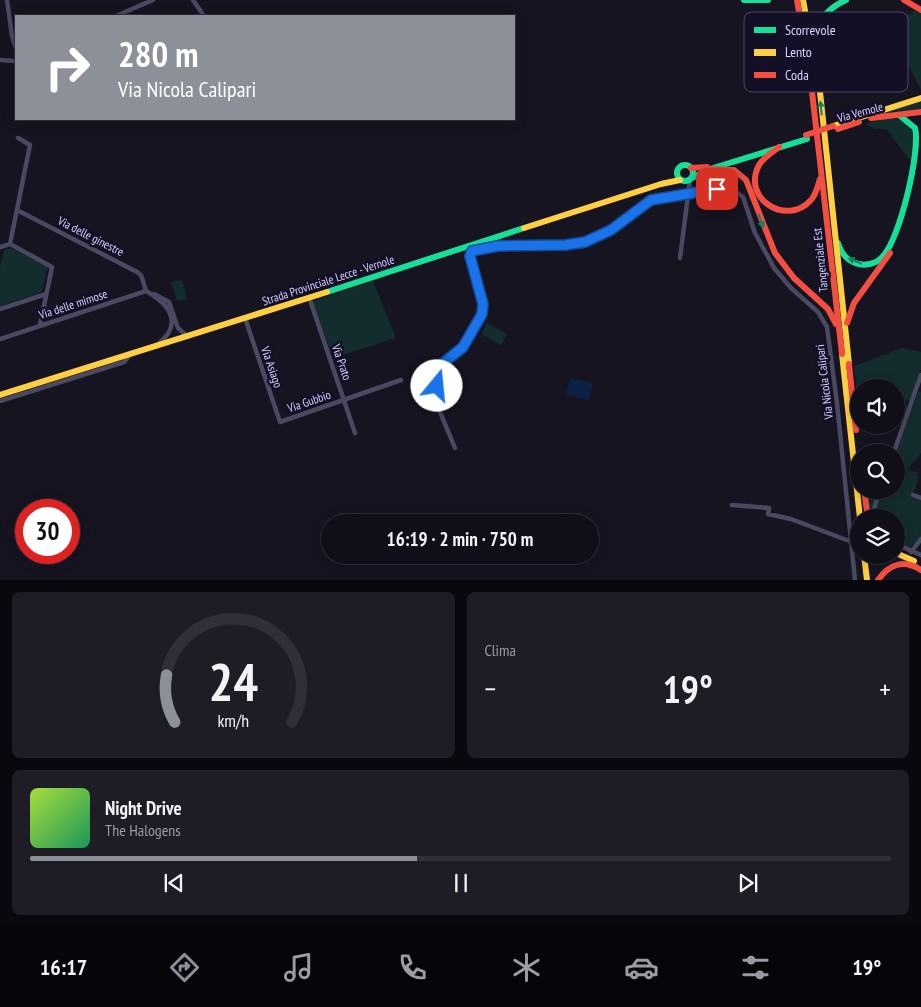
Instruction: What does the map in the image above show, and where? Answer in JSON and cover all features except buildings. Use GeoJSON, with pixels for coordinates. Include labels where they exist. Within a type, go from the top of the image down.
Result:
{"type":"FeatureCollection","features":[{"type":"Feature","properties":{"kind":"main road"},"geometry":{"type":"LineString","coordinates":[[744,0],[768,0]]}},
{"type":"Feature","properties":{"kind":"main road"},"geometry":{"type":"LineString","coordinates":[[829,12],[846,0]]}},
{"type":"Feature","properties":{"kind":"main road"},"geometry":{"type":"LineString","coordinates":[[904,0],[921,10]]}},
{"type":"Feature","properties":{"kind":"main road","name":"Tangenziale Est"},"geometry":{"type":"LineString","coordinates":[[811,92],[857,444]]}},
{"type":"Feature","properties":{"kind":"main road","name":"Tangenziale Est"},"geometry":{"type":"LineString","coordinates":[[820,92],[834,221],[859,509]]}},
{"type":"Feature","properties":{"kind":"main road","name":"Via Vernole"},"geometry":{"type":"LineString","coordinates":[[834,128],[921,98]]}},
{"type":"Feature","properties":{"kind":"main road","name":"Via Vernole"},"geometry":{"type":"LineString","coordinates":[[834,128],[876,116],[921,112]]}},
{"type":"Feature","properties":{"kind":"main road"},"geometry":{"type":"LineString","coordinates":[[834,221],[840,249],[855,263],[870,264],[878,261],[890,247],[900,227],[914,182],[920,147],[916,129],[899,115]]}},
{"type":"Feature","properties":{"kind":"main road"},"geometry":{"type":"LineString","coordinates":[[779,147],[763,156],[758,163],[754,171],[754,182],[764,203],[776,210],[792,212],[815,198],[819,187],[820,177],[815,120]]}},
{"type":"Feature","properties":{"kind":"main road","name":"Strada Provinciale Lecce - Vernole"},"geometry":{"type":"LineString","coordinates":[[0,395],[127,359],[154,348],[308,297],[477,246],[661,184],[691,179],[710,169],[834,128]]}},
{"type":"Feature","properties":{"kind":"main road","name":"Strada Provinciale Lecce - Vernole"},"geometry":{"type":"LineString","coordinates":[[661,184],[683,165],[691,168],[710,166],[807,137]]}},
{"type":"Feature","properties":{"kind":"main road"},"geometry":{"type":"LineString","coordinates":[[691,168],[693,172],[691,179]]}},
{"type":"Feature","properties":{"kind":"main road"},"geometry":{"type":"LineString","coordinates":[[710,169],[725,168],[734,170],[750,184],[760,221],[775,253],[794,278],[831,313],[846,366]]}},
{"type":"Feature","properties":{"kind":"main road"},"geometry":{"type":"LineString","coordinates":[[846,366],[848,314],[854,303],[883,265],[900,235],[921,170]]}},
{"type":"Feature","properties":{"kind":"main road"},"geometry":{"type":"LineString","coordinates":[[677,171],[681,181]]}},
{"type":"Feature","properties":{"kind":"main road"},"geometry":{"type":"LineString","coordinates":[[905,557],[921,564]]}},
{"type":"Feature","properties":{"kind":"main road"},"geometry":{"type":"LineString","coordinates":[[878,580],[886,569],[897,564],[907,563],[921,570]]}},
{"type":"Feature","properties":{"kind":"main road"},"geometry":{"type":"LineString","coordinates":[[865,564],[867,580]]}},
{"type":"Feature","properties":{"kind":"main road"},"geometry":{"type":"LineString","coordinates":[[870,564],[872,580]]}},
{"type":"Feature","properties":{"kind":"street"},"geometry":{"type":"LineString","coordinates":[[6,0],[15,44]]}},
{"type":"Feature","properties":{"kind":"street"},"geometry":{"type":"LineString","coordinates":[[118,15],[153,0]]}},
{"type":"Feature","properties":{"kind":"street"},"geometry":{"type":"LineString","coordinates":[[193,0],[203,15]]}},
{"type":"Feature","properties":{"kind":"street"},"geometry":{"type":"LineString","coordinates":[[0,8],[6,6]]}},
{"type":"Feature","properties":{"kind":"street"},"geometry":{"type":"LineString","coordinates":[[0,60],[15,61]]}},
{"type":"Feature","properties":{"kind":"street"},"geometry":{"type":"LineString","coordinates":[[10,244],[30,145],[18,138]]}},
{"type":"Feature","properties":{"kind":"street"},"geometry":{"type":"LineString","coordinates":[[680,258],[691,179]]}},
{"type":"Feature","properties":{"kind":"street"},"geometry":{"type":"LineString","coordinates":[[681,181],[688,190]]}},
{"type":"Feature","properties":{"kind":"street","name":"Via Nicola Calipari"},"geometry":{"type":"LineString","coordinates":[[477,246],[565,245],[585,242],[617,226],[646,202],[688,190],[724,188],[738,191],[743,197],[755,233],[767,256],[787,284],[818,312],[825,321],[838,403],[850,522]]}},
{"type":"Feature","properties":{"kind":"street","name":"Via delle ginestre"},"geometry":{"type":"LineString","coordinates":[[17,210],[137,272],[141,275],[149,292]]}},
{"type":"Feature","properties":{"kind":"street"},"geometry":{"type":"LineString","coordinates":[[0,247],[10,244],[52,267],[40,325]]}},
{"type":"Feature","properties":{"kind":"street"},"geometry":{"type":"LineString","coordinates":[[455,448],[435,400],[441,365],[463,347],[482,314],[483,304],[470,256],[477,246]]}},
{"type":"Feature","properties":{"kind":"street"},"geometry":{"type":"LineString","coordinates":[[149,292],[169,302],[178,328],[176,342]]}},
{"type":"Feature","properties":{"kind":"street"},"geometry":{"type":"LineString","coordinates":[[149,292],[168,308],[171,318],[170,331],[176,342]]}},
{"type":"Feature","properties":{"kind":"street","name":"Via delle mimose"},"geometry":{"type":"LineString","coordinates":[[0,339],[149,292]]}},
{"type":"Feature","properties":{"kind":"street"},"geometry":{"type":"LineString","coordinates":[[0,309],[46,294]]}},
{"type":"Feature","properties":{"kind":"street","name":"Via Prato"},"geometry":{"type":"LineString","coordinates":[[308,297],[355,433]]}},
{"type":"Feature","properties":{"kind":"street","name":"Via Asiago"},"geometry":{"type":"LineString","coordinates":[[245,318],[280,422]]}},
{"type":"Feature","properties":{"kind":"street"},"geometry":{"type":"LineString","coordinates":[[178,328],[188,337]]}},
{"type":"Feature","properties":{"kind":"street"},"geometry":{"type":"LineString","coordinates":[[154,348],[170,331]]}},
{"type":"Feature","properties":{"kind":"street"},"geometry":{"type":"LineString","coordinates":[[0,401],[127,359]]}},
{"type":"Feature","properties":{"kind":"street"},"geometry":{"type":"LineString","coordinates":[[897,444],[921,375]]}},
{"type":"Feature","properties":{"kind":"street","name":"Via Gubbio"},"geometry":{"type":"LineString","coordinates":[[280,422],[400,380]]}},
{"type":"Feature","properties":{"kind":"street"},"geometry":{"type":"LineString","coordinates":[[913,495],[921,498]]}},
{"type":"Feature","properties":{"kind":"street"},"geometry":{"type":"LineString","coordinates":[[732,505],[769,508],[768,514],[791,519],[850,541]]}},
{"type":"Feature","properties":{"kind":"street"},"geometry":{"type":"LineString","coordinates":[[911,552],[921,538]]}},
{"type":"Feature","properties":{"kind":"street"},"geometry":{"type":"LineString","coordinates":[[905,549],[921,555]]}},
{"type":"Feature","properties":{"kind":"street","name":"Via Nicola Calipari"},"geometry":{"type":"LineString","coordinates":[[854,564],[856,580]]}},
{"type":"Feature","properties":{"kind":"green space"},"geometry":{"type":"Polygon","coordinates":[[[914,10],[921,14],[921,90],[908,65],[908,14],[912,14],[914,10]]]}},
{"type":"Feature","properties":{"kind":"green space"},"geometry":{"type":"Polygon","coordinates":[[[921,99],[921,110],[882,112],[921,99]]]}},
{"type":"Feature","properties":{"kind":"green space"},"geometry":{"type":"Polygon","coordinates":[[[886,117],[903,121],[908,125],[913,136],[915,160],[909,159],[886,129],[875,129],[865,124],[886,117]]]}},
{"type":"Feature","properties":{"kind":"green space"},"geometry":{"type":"Polygon","coordinates":[[[11,248],[48,267],[42,292],[0,306],[0,267],[4,250],[11,248]]]}},
{"type":"Feature","properties":{"kind":"green space"},"geometry":{"type":"Polygon","coordinates":[[[182,280],[187,299],[177,301],[171,282],[182,280]]]}},
{"type":"Feature","properties":{"kind":"green space"},"geometry":{"type":"Polygon","coordinates":[[[373,281],[396,338],[333,358],[312,301],[373,281]]]}},
{"type":"Feature","properties":{"kind":"green space"},"geometry":{"type":"Polygon","coordinates":[[[487,323],[507,334],[501,345],[481,334],[487,323]]]}},
{"type":"Feature","properties":{"kind":"green space"},"geometry":{"type":"Polygon","coordinates":[[[902,348],[921,352],[921,369],[910,401],[905,400],[905,379],[855,379],[854,366],[902,348]]]}},
{"type":"Feature","properties":{"kind":"green space"},"geometry":{"type":"Polygon","coordinates":[[[918,392],[921,392],[921,453],[908,469],[918,473],[917,476],[919,477],[912,497],[921,500],[921,536],[909,549],[905,547],[905,509],[876,509],[876,507],[879,499],[905,499],[905,444],[899,444],[903,434],[905,434],[905,428],[918,392]]]}},
{"type":"Feature","properties":{"kind":"green space"},"geometry":{"type":"Polygon","coordinates":[[[868,499],[877,499],[875,509],[869,509],[868,499]]]}},
{"type":"Feature","properties":{"kind":"water"},"geometry":{"type":"Polygon","coordinates":[[[570,378],[593,383],[589,400],[566,395],[570,378]]]}},
{"type":"Feature","properties":{"kind":"traffic: fast"},"geometry":{"type":"LineString","coordinates":[[744,0],[768,0]]}},
{"type":"Feature","properties":{"kind":"traffic: fast"},"geometry":{"type":"LineString","coordinates":[[828,12],[846,0]]}},
{"type":"Feature","properties":{"kind":"traffic: fast"},"geometry":{"type":"LineString","coordinates":[[838,243],[843,254],[848,259],[862,265],[878,260],[890,246],[908,194],[915,154],[915,128],[899,115]]}},
{"type":"Feature","properties":{"kind":"traffic: fast"},"geometry":{"type":"LineString","coordinates":[[692,178],[710,169],[807,139]]}},
{"type":"Feature","properties":{"kind":"traffic: fast"},"geometry":{"type":"LineString","coordinates":[[682,165],[688,165],[693,170],[693,173],[691,179],[682,181],[677,176],[677,170],[682,165]]}},
{"type":"Feature","properties":{"kind":"traffic: fast"},"geometry":{"type":"LineString","coordinates":[[327,292],[524,228]]}},
{"type":"Feature","properties":{"kind":"traffic: slow"},"geometry":{"type":"LineString","coordinates":[[803,0],[805,12]]}},
{"type":"Feature","properties":{"kind":"traffic: slow"},"geometry":{"type":"LineString","coordinates":[[820,92],[849,364]]}},
{"type":"Feature","properties":{"kind":"traffic: slow"},"geometry":{"type":"LineString","coordinates":[[833,126],[921,98]]}},
{"type":"Feature","properties":{"kind":"traffic: slow"},"geometry":{"type":"LineString","coordinates":[[524,228],[661,184],[680,180]]}},
{"type":"Feature","properties":{"kind":"traffic: slow"},"geometry":{"type":"LineString","coordinates":[[0,395],[327,292]]}},
{"type":"Feature","properties":{"kind":"traffic: slow"},"geometry":{"type":"LineString","coordinates":[[842,354],[859,509]]}},
{"type":"Feature","properties":{"kind":"traffic: slow"},"geometry":{"type":"LineString","coordinates":[[905,557],[914,561]]}},
{"type":"Feature","properties":{"kind":"traffic: slow"},"geometry":{"type":"LineString","coordinates":[[865,564],[867,580]]}},
{"type":"Feature","properties":{"kind":"traffic: jam"},"geometry":{"type":"LineString","coordinates":[[797,0],[799,12]]}},
{"type":"Feature","properties":{"kind":"traffic: jam"},"geometry":{"type":"LineString","coordinates":[[904,0],[921,10]]}},
{"type":"Feature","properties":{"kind":"traffic: jam"},"geometry":{"type":"LineString","coordinates":[[812,92],[842,354]]}},
{"type":"Feature","properties":{"kind":"traffic: jam"},"geometry":{"type":"LineString","coordinates":[[871,118],[921,112]]}},
{"type":"Feature","properties":{"kind":"traffic: jam"},"geometry":{"type":"LineString","coordinates":[[838,129],[859,122]]}},
{"type":"Feature","properties":{"kind":"traffic: jam"},"geometry":{"type":"LineString","coordinates":[[806,135],[833,126]]}},
{"type":"Feature","properties":{"kind":"traffic: jam"},"geometry":{"type":"LineString","coordinates":[[779,147],[761,162],[755,177],[756,189],[761,198],[769,205],[779,210],[790,211],[801,208],[813,198],[820,179]]}},
{"type":"Feature","properties":{"kind":"traffic: jam"},"geometry":{"type":"LineString","coordinates":[[691,168],[707,167]]}},
{"type":"Feature","properties":{"kind":"traffic: jam"},"geometry":{"type":"LineString","coordinates":[[710,169],[734,170],[746,180],[775,253],[794,278],[828,309],[836,324]]}},
{"type":"Feature","properties":{"kind":"traffic: jam"},"geometry":{"type":"LineString","coordinates":[[847,323],[854,303],[890,253]]}},
{"type":"Feature","properties":{"kind":"traffic: jam"},"geometry":{"type":"LineString","coordinates":[[849,364],[851,379]]}},
{"type":"Feature","properties":{"kind":"traffic: jam"},"geometry":{"type":"LineString","coordinates":[[865,499],[867,509]]}},
{"type":"Feature","properties":{"kind":"traffic: jam"},"geometry":{"type":"LineString","coordinates":[[878,580],[887,570],[897,565],[909,565],[921,570]]}},
{"type":"Feature","properties":{"kind":"route"},"geometry":{"type":"LineString","coordinates":[[437,386],[441,365],[463,347],[482,314],[483,304],[470,256],[472,251],[498,246],[565,245],[585,242],[605,234],[624,222],[646,202],[656,198],[717,189]]}}]}
